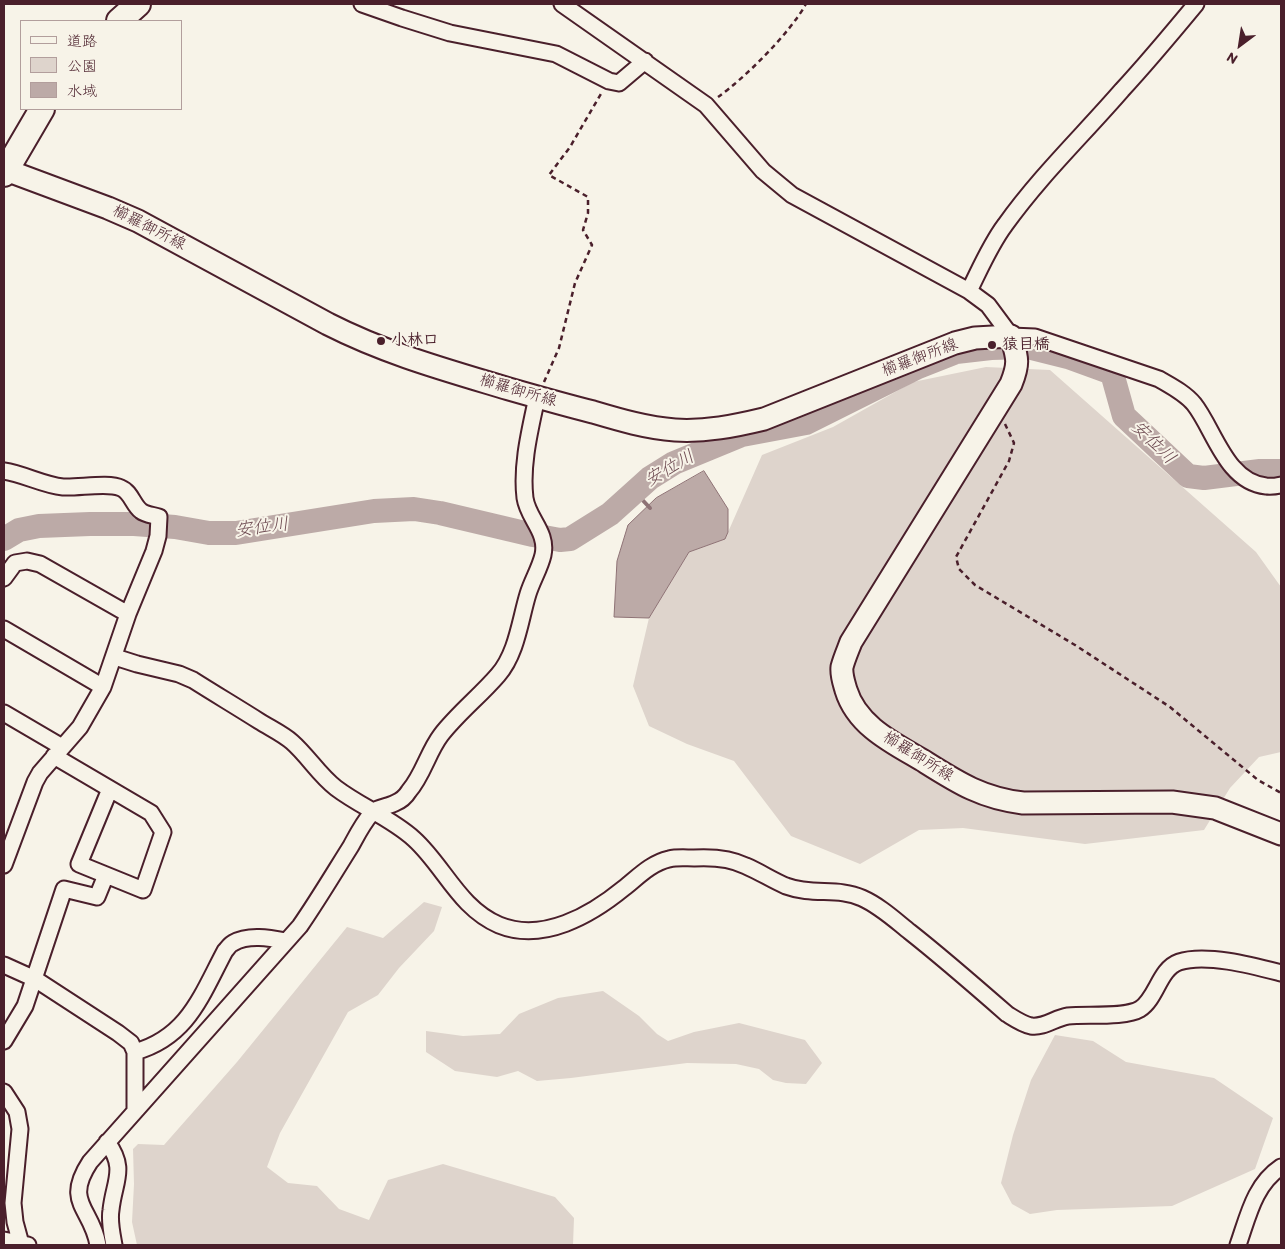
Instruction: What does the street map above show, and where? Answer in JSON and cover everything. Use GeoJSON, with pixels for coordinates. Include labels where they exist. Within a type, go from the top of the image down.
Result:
{"type":"FeatureCollection","features":[{"type":"Feature","properties":{"kind":"main road"},"geometry":{"type":"LineString","coordinates":[[120,20],[138,4]]}},
{"type":"Feature","properties":{"kind":"main road"},"geometry":{"type":"LineString","coordinates":[[4,171],[41,110]]}},
{"type":"Feature","properties":{"kind":"main road","name":"櫛羅御所線"},"geometry":{"type":"LineString","coordinates":[[4,171],[108,208],[138,221],[357,339],[391,353],[537,397],[637,424],[675,430],[706,430],[735,426],[764,419],[955,343],[975,338],[1014,346],[1016,372],[1011,384],[851,642],[842,669],[847,695],[854,708],[862,719],[884,738],[982,794],[1023,803],[1172,802],[1196,804],[1232,814],[1281,834]]}},
{"type":"Feature","properties":{"kind":"street"},"geometry":{"type":"LineString","coordinates":[[362,4],[450,33],[556,54],[609,81],[619,83],[646,61]]}},
{"type":"Feature","properties":{"kind":"street"},"geometry":{"type":"LineString","coordinates":[[562,4],[646,61],[706,105],[763,171],[792,195],[969,291],[988,305],[1014,346],[1035,337],[1159,379],[1174,387],[1194,405],[1219,449],[1239,473],[1265,486],[1281,485]]}},
{"type":"Feature","properties":{"kind":"street"},"geometry":{"type":"LineString","coordinates":[[969,291],[987,253],[1000,232],[1034,188],[1054,163],[1123,90],[1196,4]]}},
{"type":"Feature","properties":{"kind":"street"},"geometry":{"type":"LineString","coordinates":[[98,1245],[93,1228],[80,1201],[78,1186],[82,1174],[90,1162],[135,1109],[286,942],[314,906],[372,812],[396,802],[408,793],[416,783],[439,737],[454,718],[499,674],[512,649],[528,595],[543,556],[544,546],[540,530],[528,510],[525,499],[524,479],[528,437],[537,397]]}},
{"type":"Feature","properties":{"kind":"street"},"geometry":{"type":"LineString","coordinates":[[4,471],[61,486],[111,485],[121,487],[128,492],[140,510],[159,517],[158,536],[154,551],[128,614],[103,687],[80,727],[35,782],[4,864]]}},
{"type":"Feature","properties":{"kind":"street"},"geometry":{"type":"LineString","coordinates":[[4,578],[15,563],[27,561],[40,564],[128,614]]}},
{"type":"Feature","properties":{"kind":"street"},"geometry":{"type":"LineString","coordinates":[[4,628],[103,687]]}},
{"type":"Feature","properties":{"kind":"street"},"geometry":{"type":"LineString","coordinates":[[115,656],[137,664],[179,674],[193,680],[291,740],[322,775],[337,788],[412,838],[425,850],[464,900],[482,915],[500,925],[519,930],[541,930],[560,926],[604,902],[658,863],[671,858],[712,858],[745,865],[795,889],[807,892],[846,893],[863,898],[880,908],[940,956],[1007,1014],[1031,1026],[1042,1026],[1068,1016],[1126,1013],[1140,1009],[1150,999],[1166,972],[1177,963],[1194,959],[1232,962],[1281,973]]}},
{"type":"Feature","properties":{"kind":"street"},"geometry":{"type":"LineString","coordinates":[[4,714],[110,789],[151,813],[164,832],[143,890],[79,864],[110,789]]}},
{"type":"Feature","properties":{"kind":"street"},"geometry":{"type":"LineString","coordinates":[[4,1041],[25,1006],[64,889],[97,897],[106,875]]}},
{"type":"Feature","properties":{"kind":"street"},"geometry":{"type":"LineString","coordinates":[[135,1052],[150,1048],[164,1040],[190,1016],[225,951],[233,943],[245,939],[258,938],[272,938],[286,942]]}},
{"type":"Feature","properties":{"kind":"street"},"geometry":{"type":"LineString","coordinates":[[4,964],[35,979],[118,1033],[130,1043],[135,1052],[135,1109]]}},
{"type":"Feature","properties":{"kind":"street"},"geometry":{"type":"LineString","coordinates":[[4,1092],[17,1112],[20,1130],[13,1203],[15,1222],[24,1244]]}},
{"type":"Feature","properties":{"kind":"street"},"geometry":{"type":"LineString","coordinates":[[107,1142],[118,1161],[118,1173],[110,1211],[114,1245]]}},
{"type":"Feature","properties":{"kind":"street"},"geometry":{"type":"LineString","coordinates":[[1238,1245],[1252,1203],[1259,1189],[1268,1178],[1281,1168]]}},
{"type":"Feature","properties":{"kind":"street"},"geometry":{"type":"LineString","coordinates":[[4,1240],[24,1244]]}},
{"type":"Feature","properties":{"kind":"path"},"geometry":{"type":"LineString","coordinates":[[706,105],[734,86],[747,73],[779,40],[806,4]]}},
{"type":"Feature","properties":{"kind":"path"},"geometry":{"type":"LineString","coordinates":[[537,397],[559,348],[575,283],[592,244],[583,230],[588,213],[588,198],[549,174],[570,148],[609,81]]}},
{"type":"Feature","properties":{"kind":"path"},"geometry":{"type":"LineString","coordinates":[[997,406],[1014,443],[1009,462],[956,557],[959,570],[976,585],[1075,645],[1170,707],[1215,742],[1258,780],[1281,793]]}},
{"type":"Feature","properties":{"kind":"green space"},"geometry":{"type":"Polygon","coordinates":[[[986,367],[1050,370],[1256,552],[1281,587],[1281,752],[1259,757],[1230,788],[1204,830],[1085,844],[963,828],[919,830],[860,864],[791,836],[734,761],[687,744],[649,726],[633,686],[649,618],[689,552],[725,539],[762,455],[833,427],[913,382],[986,367]]]}},
{"type":"Feature","properties":{"kind":"green space"},"geometry":{"type":"Polygon","coordinates":[[[424,902],[442,907],[434,931],[399,968],[378,995],[348,1012],[280,1133],[267,1167],[288,1183],[317,1186],[339,1209],[369,1220],[388,1180],[443,1164],[555,1197],[574,1218],[573,1245],[137,1245],[132,1222],[133,1149],[138,1144],[164,1145],[237,1062],[347,927],[383,938],[424,902]]]}},
{"type":"Feature","properties":{"kind":"green space"},"geometry":{"type":"Polygon","coordinates":[[[603,991],[639,1016],[657,1034],[668,1041],[694,1032],[739,1023],[805,1040],[822,1063],[806,1084],[773,1080],[759,1069],[736,1064],[687,1063],[537,1081],[518,1071],[497,1077],[455,1071],[426,1052],[426,1031],[463,1036],[500,1034],[519,1014],[558,998],[603,991]]]}},
{"type":"Feature","properties":{"kind":"green space"},"geometry":{"type":"Polygon","coordinates":[[[1055,1035],[1093,1041],[1126,1062],[1214,1078],[1273,1118],[1255,1169],[1172,1206],[1057,1210],[1030,1214],[1012,1204],[1001,1183],[1013,1135],[1031,1080],[1055,1035]]]}},
{"type":"Feature","properties":{"kind":"water"},"geometry":{"type":"Polygon","coordinates":[[[704,471],[728,509],[728,532],[725,539],[689,552],[649,618],[614,617],[617,561],[628,525],[656,498],[704,471]]]}},
{"type":"Feature","properties":{"kind":"waterway","name":"安位川"},"geometry":{"type":"LineString","coordinates":[[4,539],[19,530],[39,526],[90,524],[134,524],[175,527],[209,533],[236,533],[374,511],[414,509],[440,513],[533,535],[560,540],[570,539],[610,514],[650,478],[674,463],[742,435],[806,423],[918,367],[956,352],[991,348],[1028,347],[1068,357],[1112,373],[1124,416],[1188,476],[1204,478],[1260,471],[1281,471]]}},
{"type":"Feature","properties":{"kind":"waterway"},"geometry":{"type":"LineString","coordinates":[[634,491],[650,508]]}},
{"type":"Feature","properties":{"kind":"place","name":"小林口"},"geometry":{"type":"Point","coordinates":[381,341]}},
{"type":"Feature","properties":{"kind":"place","name":"猿目橋"},"geometry":{"type":"Point","coordinates":[992,345]}}]}
